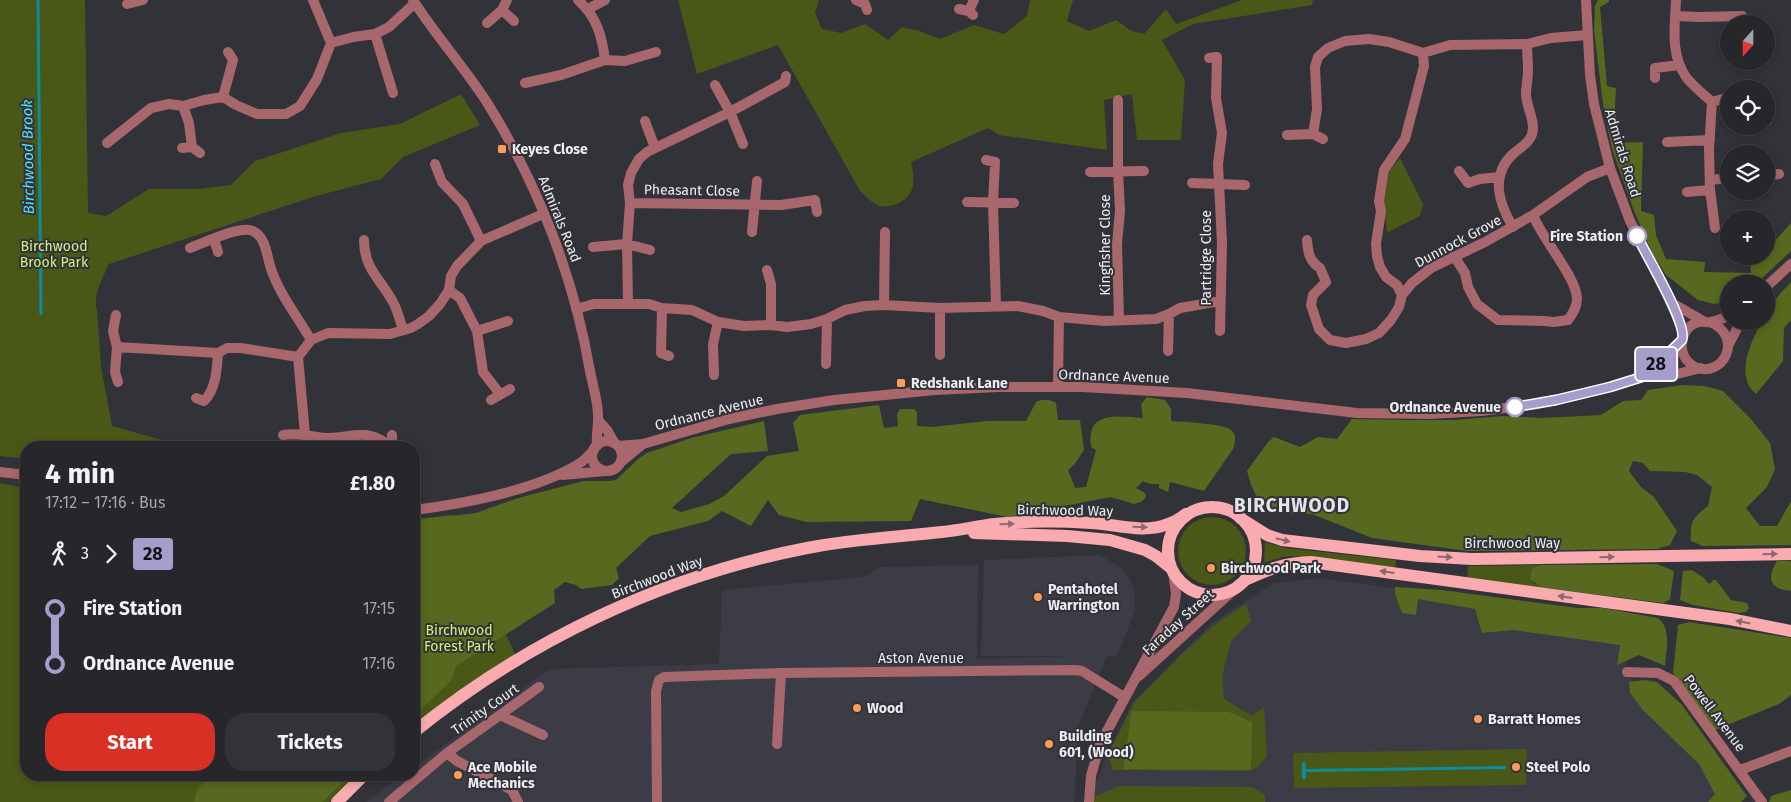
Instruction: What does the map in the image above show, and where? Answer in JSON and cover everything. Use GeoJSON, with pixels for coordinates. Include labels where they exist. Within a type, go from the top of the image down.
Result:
{"type":"FeatureCollection","features":[{"type":"Feature","properties":{"kind":"main road"},"geometry":{"type":"LineString","coordinates":[[1242,583],[1252,568],[1256,555],[1255,541],[1250,528],[1231,511],[1220,508],[1208,507],[1186,514],[1178,523],[1170,538],[1168,556],[1172,570],[1185,586],[1203,594],[1216,595],[1228,592],[1274,566],[1292,562],[1311,562],[1720,618],[1791,631]]}},
{"type":"Feature","properties":{"kind":"main road","name":"Birchwood Way"},"geometry":{"type":"LineString","coordinates":[[420,727],[446,706],[512,662],[591,619],[652,593],[707,573],[808,548],[880,537],[941,532],[997,524],[1041,522],[1091,523],[1135,528],[1154,528],[1168,525],[1186,514]]}},
{"type":"Feature","properties":{"kind":"main road","name":"Birchwood Way"},"geometry":{"type":"LineString","coordinates":[[1240,518],[1267,535],[1282,540],[1410,555],[1472,559],[1791,554]]}},
{"type":"Feature","properties":{"kind":"main road","name":"Birchwood Way"},"geometry":{"type":"LineString","coordinates":[[941,532],[1066,536],[1110,540],[1145,550],[1156,556],[1172,570]]}},
{"type":"Feature","properties":{"kind":"main road"},"geometry":{"type":"LineString","coordinates":[[337,802],[358,781]]}},
{"type":"Feature","properties":{"kind":"street"},"geometry":{"type":"LineString","coordinates":[[127,4],[143,0]]}},
{"type":"Feature","properties":{"kind":"street"},"geometry":{"type":"LineString","coordinates":[[107,143],[151,108],[169,104],[183,106],[204,100],[224,98],[257,114],[286,114],[300,106],[316,79],[331,43],[313,0]]}},
{"type":"Feature","properties":{"kind":"street"},"geometry":{"type":"LineString","coordinates":[[487,23],[502,10],[507,0]]}},
{"type":"Feature","properties":{"kind":"street"},"geometry":{"type":"LineString","coordinates":[[578,0],[588,9],[597,25],[605,60]]}},
{"type":"Feature","properties":{"kind":"street"},"geometry":{"type":"LineString","coordinates":[[588,9],[605,0]]}},
{"type":"Feature","properties":{"kind":"street"},"geometry":{"type":"LineString","coordinates":[[967,12],[974,0]]}},
{"type":"Feature","properties":{"kind":"street","name":"Admirals Road"},"geometry":{"type":"LineString","coordinates":[[1586,0],[1590,75],[1594,104],[1610,168],[1637,236],[1672,303],[1683,338]]}},
{"type":"Feature","properties":{"kind":"street"},"geometry":{"type":"LineString","coordinates":[[1676,0],[1674,39],[1679,65],[1687,78],[1712,102],[1710,185],[1715,228]]}},
{"type":"Feature","properties":{"kind":"street"},"geometry":{"type":"LineString","coordinates":[[331,43],[375,34],[389,26],[414,2]]}},
{"type":"Feature","properties":{"kind":"street","name":"Admirals Road"},"geometry":{"type":"LineString","coordinates":[[414,2],[458,61],[507,136],[529,178],[544,214],[566,272],[588,358],[598,420],[595,448]]}},
{"type":"Feature","properties":{"kind":"street"},"geometry":{"type":"LineString","coordinates":[[502,10],[514,21]]}},
{"type":"Feature","properties":{"kind":"street"},"geometry":{"type":"LineString","coordinates":[[1675,16],[1720,17]]}},
{"type":"Feature","properties":{"kind":"street"},"geometry":{"type":"LineString","coordinates":[[375,34],[393,93]]}},
{"type":"Feature","properties":{"kind":"street"},"geometry":{"type":"LineString","coordinates":[[1287,135],[1318,137],[1315,67],[1318,57],[1328,48],[1346,41],[1369,40],[1388,42],[1422,53],[1450,45],[1527,44],[1551,38],[1587,35]]}},
{"type":"Feature","properties":{"kind":"street"},"geometry":{"type":"LineString","coordinates":[[1513,227],[1504,212],[1498,188],[1500,176],[1512,155],[1531,138],[1533,127],[1526,94],[1528,72],[1527,44]]}},
{"type":"Feature","properties":{"kind":"street"},"geometry":{"type":"LineString","coordinates":[[224,98],[233,60],[228,52]]}},
{"type":"Feature","properties":{"kind":"street"},"geometry":{"type":"LineString","coordinates":[[525,83],[561,75],[605,60],[625,61],[656,52]]}},
{"type":"Feature","properties":{"kind":"street"},"geometry":{"type":"LineString","coordinates":[[1402,295],[1396,285],[1386,277],[1377,256],[1376,244],[1381,211],[1379,201],[1384,170],[1405,139],[1424,66],[1422,53]]}},
{"type":"Feature","properties":{"kind":"street","name":"Partridge Close"},"geometry":{"type":"LineString","coordinates":[[1209,58],[1218,57],[1216,98],[1222,133],[1218,164],[1222,243],[1220,331]]}},
{"type":"Feature","properties":{"kind":"street"},"geometry":{"type":"LineString","coordinates":[[1655,78],[1655,68],[1679,65]]}},
{"type":"Feature","properties":{"kind":"street"},"geometry":{"type":"LineString","coordinates":[[628,304],[627,244],[630,203],[628,185],[631,173],[639,159],[647,152],[730,112],[785,82],[786,76]]}},
{"type":"Feature","properties":{"kind":"street"},"geometry":{"type":"LineString","coordinates":[[715,85],[730,112],[743,144]]}},
{"type":"Feature","properties":{"kind":"street","name":"Kingfisher Close"},"geometry":{"type":"LineString","coordinates":[[1118,100],[1120,211],[1117,244],[1119,319]]}},
{"type":"Feature","properties":{"kind":"street"},"geometry":{"type":"LineString","coordinates":[[1712,102],[1720,100]]}},
{"type":"Feature","properties":{"kind":"street"},"geometry":{"type":"LineString","coordinates":[[183,106],[189,124],[192,149]]}},
{"type":"Feature","properties":{"kind":"street"},"geometry":{"type":"LineString","coordinates":[[645,120],[655,148]]}},
{"type":"Feature","properties":{"kind":"street"},"geometry":{"type":"LineString","coordinates":[[1666,142],[1710,140]]}},
{"type":"Feature","properties":{"kind":"street"},"geometry":{"type":"LineString","coordinates":[[986,160],[995,162],[993,204],[996,306]]}},
{"type":"Feature","properties":{"kind":"street"},"geometry":{"type":"LineString","coordinates":[[435,164],[442,182],[463,204],[481,241]]}},
{"type":"Feature","properties":{"kind":"street","name":"Dunnock Grove"},"geometry":{"type":"LineString","coordinates":[[1307,240],[1308,253],[1314,264],[1320,268],[1326,282],[1313,295],[1311,305],[1319,329],[1330,340],[1346,343],[1366,340],[1379,333],[1391,320],[1399,307],[1402,295],[1412,283],[1431,268],[1513,227],[1586,177],[1610,168]]}},
{"type":"Feature","properties":{"kind":"street"},"geometry":{"type":"LineString","coordinates":[[1459,170],[1468,183],[1500,176]]}},
{"type":"Feature","properties":{"kind":"street"},"geometry":{"type":"LineString","coordinates":[[1090,172],[1144,171]]}},
{"type":"Feature","properties":{"kind":"street","name":"Pheasant Close"},"geometry":{"type":"LineString","coordinates":[[752,232],[756,181]]}},
{"type":"Feature","properties":{"kind":"street"},"geometry":{"type":"LineString","coordinates":[[1687,192],[1720,181]]}},
{"type":"Feature","properties":{"kind":"street"},"geometry":{"type":"LineString","coordinates":[[1192,183],[1245,185]]}},
{"type":"Feature","properties":{"kind":"street","name":"Pheasant Close"},"geometry":{"type":"LineString","coordinates":[[630,203],[781,205],[815,200],[817,212]]}},
{"type":"Feature","properties":{"kind":"street"},"geometry":{"type":"LineString","coordinates":[[967,202],[1014,203]]}},
{"type":"Feature","properties":{"kind":"street"},"geometry":{"type":"LineString","coordinates":[[305,434],[298,357],[311,340],[328,333],[390,334],[418,324],[429,316],[449,290],[451,276],[457,266],[481,241],[544,214]]}},
{"type":"Feature","properties":{"kind":"street"},"geometry":{"type":"LineString","coordinates":[[1454,256],[1464,273],[1468,288],[1477,304],[1498,320],[1544,320],[1554,322],[1568,320],[1576,307],[1576,290],[1554,251],[1537,227],[1533,215]]}},
{"type":"Feature","properties":{"kind":"street"},"geometry":{"type":"LineString","coordinates":[[190,248],[234,232],[248,230],[254,232],[261,238],[266,249],[271,269],[281,293],[311,340]]}},
{"type":"Feature","properties":{"kind":"street"},"geometry":{"type":"LineString","coordinates":[[884,305],[886,230]]}},
{"type":"Feature","properties":{"kind":"street"},"geometry":{"type":"LineString","coordinates":[[363,238],[364,250],[371,271],[393,302],[403,330]]}},
{"type":"Feature","properties":{"kind":"street"},"geometry":{"type":"LineString","coordinates":[[214,239],[218,252]]}},
{"type":"Feature","properties":{"kind":"street"},"geometry":{"type":"LineString","coordinates":[[593,247],[627,244],[650,250]]}},
{"type":"Feature","properties":{"kind":"street"},"geometry":{"type":"LineString","coordinates":[[1775,279],[1791,264]]}},
{"type":"Feature","properties":{"kind":"street"},"geometry":{"type":"LineString","coordinates":[[767,270],[771,284],[771,325]]}},
{"type":"Feature","properties":{"kind":"street"},"geometry":{"type":"LineString","coordinates":[[449,290],[460,298],[477,331],[483,372],[495,397],[510,389]]}},
{"type":"Feature","properties":{"kind":"street"},"geometry":{"type":"LineString","coordinates":[[576,309],[594,304],[649,304],[662,308],[692,310],[718,322],[744,326],[771,325],[787,327],[811,324],[845,310],[884,305],[940,308],[1018,306],[1043,311],[1059,317],[1096,321],[1156,318],[1180,308],[1220,301]]}},
{"type":"Feature","properties":{"kind":"street"},"geometry":{"type":"LineString","coordinates":[[1672,303],[1718,326],[1724,331],[1728,346]]}},
{"type":"Feature","properties":{"kind":"street"},"geometry":{"type":"LineString","coordinates":[[662,308],[661,353],[669,356]]}},
{"type":"Feature","properties":{"kind":"street"},"geometry":{"type":"LineString","coordinates":[[940,308],[940,355]]}},
{"type":"Feature","properties":{"kind":"street"},"geometry":{"type":"LineString","coordinates":[[1168,351],[1169,314]]}},
{"type":"Feature","properties":{"kind":"street"},"geometry":{"type":"LineString","coordinates":[[116,315],[112,331],[117,348],[115,372],[118,382]]}},
{"type":"Feature","properties":{"kind":"street"},"geometry":{"type":"LineString","coordinates":[[1058,387],[1059,317]]}},
{"type":"Feature","properties":{"kind":"street"},"geometry":{"type":"LineString","coordinates":[[826,364],[827,319]]}},
{"type":"Feature","properties":{"kind":"street"},"geometry":{"type":"LineString","coordinates":[[1720,319],[1692,325],[1683,338],[1683,355],[1694,366],[1711,368],[1717,365],[1726,354],[1736,330]]}},
{"type":"Feature","properties":{"kind":"street"},"geometry":{"type":"LineString","coordinates":[[477,331],[508,321]]}},
{"type":"Feature","properties":{"kind":"street"},"geometry":{"type":"LineString","coordinates":[[714,375],[713,344],[718,322]]}},
{"type":"Feature","properties":{"kind":"street","name":"Ordnance Avenue"},"geometry":{"type":"LineString","coordinates":[[1645,376],[1683,338]]}},
{"type":"Feature","properties":{"kind":"street"},"geometry":{"type":"LineString","coordinates":[[117,348],[218,353],[228,348],[242,348],[298,357]]}},
{"type":"Feature","properties":{"kind":"street"},"geometry":{"type":"LineString","coordinates":[[196,398],[204,401],[210,396],[217,369],[218,353]]}},
{"type":"Feature","properties":{"kind":"street","name":"Ordnance Avenue"},"geometry":{"type":"LineString","coordinates":[[616,445],[643,444],[729,419],[777,409],[834,400],[935,390],[1058,387],[1188,393],[1357,413],[1430,414],[1538,404],[1610,387],[1645,376],[1677,374],[1701,368]]}},
{"type":"Feature","properties":{"kind":"street","name":"Admirals Road"},"geometry":{"type":"LineString","coordinates":[[598,420],[616,445]]}},
{"type":"Feature","properties":{"kind":"street"},"geometry":{"type":"LineString","coordinates":[[283,435],[295,433],[327,438],[356,434],[374,437],[381,441]]}},
{"type":"Feature","properties":{"kind":"street"},"geometry":{"type":"LineString","coordinates":[[392,434],[392,441]]}},
{"type":"Feature","properties":{"kind":"street"},"geometry":{"type":"LineString","coordinates":[[420,509],[451,506],[557,476],[582,462],[595,448],[606,442],[616,445],[622,454],[620,463],[614,469],[557,476]]}},
{"type":"Feature","properties":{"kind":"street","name":"Ordnance Avenue"},"geometry":{"type":"LineString","coordinates":[[620,463],[643,444]]}},
{"type":"Feature","properties":{"kind":"street"},"geometry":{"type":"LineString","coordinates":[[595,448],[592,454],[594,464],[597,468],[606,471]]}},
{"type":"Feature","properties":{"kind":"street"},"geometry":{"type":"LineString","coordinates":[[0,472],[20,474]]}},
{"type":"Feature","properties":{"kind":"street","name":"Faraday Street"},"geometry":{"type":"LineString","coordinates":[[1088,802],[1091,776],[1100,744],[1124,697],[1136,679],[1150,648],[1174,607],[1176,594],[1172,570]]}},
{"type":"Feature","properties":{"kind":"street","name":"Faraday Street"},"geometry":{"type":"LineString","coordinates":[[1136,679],[1242,583]]}},
{"type":"Feature","properties":{"kind":"street","name":"Aston Avenue"},"geometry":{"type":"LineString","coordinates":[[657,802],[656,691],[659,680],[664,677],[781,673],[1075,670],[1082,671],[1124,697]]}},
{"type":"Feature","properties":{"kind":"street","name":"Powell Avenue"},"geometry":{"type":"LineString","coordinates":[[1627,672],[1658,672],[1674,681],[1762,802]]}},
{"type":"Feature","properties":{"kind":"street"},"geometry":{"type":"LineString","coordinates":[[777,744],[781,673]]}},
{"type":"Feature","properties":{"kind":"street","name":"Trinity Court"},"geometry":{"type":"LineString","coordinates":[[420,777],[447,753],[539,687]]}},
{"type":"Feature","properties":{"kind":"street"},"geometry":{"type":"LineString","coordinates":[[500,715],[543,736]]}},
{"type":"Feature","properties":{"kind":"street"},"geometry":{"type":"LineString","coordinates":[[1740,770],[1791,751]]}},
{"type":"Feature","properties":{"kind":"street","name":"Trinity Court"},"geometry":{"type":"LineString","coordinates":[[447,753],[457,761],[512,790],[518,802]]}},
{"type":"Feature","properties":{"kind":"street","name":"Trinity Court"},"geometry":{"type":"LineString","coordinates":[[394,801],[416,781]]}},
{"type":"Feature","properties":{"kind":"shaded area"},"geometry":{"type":"Polygon","coordinates":[[[1100,555],[1124,570],[1134,588],[1135,611],[1117,656],[1107,656],[1079,724],[1074,802],[366,802],[395,781],[420,781],[420,763],[549,669],[719,664],[722,590],[865,577],[879,567],[978,565],[977,659],[1078,656],[981,656],[984,560],[1100,555]]]}},
{"type":"Feature","properties":{"kind":"shaded area"},"geometry":{"type":"Polygon","coordinates":[[[1320,578],[1426,593],[1628,643],[1625,673],[1656,701],[1734,802],[1092,802],[1106,755],[1133,702],[1178,656],[1212,623],[1274,583],[1320,578]]]}},
{"type":"Feature","properties":{"kind":"green space","name":"Birchwood Brook Park"},"geometry":{"type":"Polygon","coordinates":[[[0,0],[85,0],[88,213],[106,216],[149,189],[198,189],[231,185],[255,161],[341,133],[400,124],[461,94],[480,125],[403,157],[381,179],[316,196],[109,264],[99,287],[96,305],[101,367],[112,426],[166,441],[20,441],[20,458],[0,456],[0,0]]]}},
{"type":"Feature","properties":{"kind":"green space"},"geometry":{"type":"Polygon","coordinates":[[[678,0],[819,0],[815,13],[822,29],[841,33],[865,24],[888,40],[902,27],[940,39],[974,25],[1004,34],[1027,16],[1030,0],[1073,0],[1067,21],[1089,31],[1116,20],[1130,30],[1144,34],[1166,9],[1176,24],[1242,0],[1313,0],[1312,5],[1193,24],[1162,40],[1185,80],[1181,140],[1137,140],[1132,94],[1104,100],[1107,150],[999,135],[988,128],[911,162],[913,182],[910,193],[901,202],[894,205],[879,206],[860,191],[778,45],[697,74],[678,0]]]}},
{"type":"Feature","properties":{"kind":"green space"},"geometry":{"type":"Polygon","coordinates":[[[1598,0],[1609,0],[1609,2],[1600,7],[1607,86],[1616,88],[1615,108],[1619,143],[1643,142],[1641,211],[1654,215],[1656,235],[1666,259],[1705,262],[1704,272],[1751,273],[1750,265],[1775,265],[1775,241],[1791,223],[1791,251],[1766,275],[1720,275],[1720,303],[1714,304],[1698,300],[1666,275],[1652,253],[1634,211],[1612,149],[1603,104],[1594,30],[1595,6],[1598,0]]]}},
{"type":"Feature","properties":{"kind":"green space"},"geometry":{"type":"Polygon","coordinates":[[[1400,158],[1423,204],[1420,216],[1387,233],[1383,200],[1390,170],[1400,158]]]}},
{"type":"Feature","properties":{"kind":"green space"},"geometry":{"type":"Polygon","coordinates":[[[1791,282],[1791,320],[1784,328],[1783,361],[1756,394],[1747,381],[1747,358],[1758,330],[1775,330],[1775,301],[1791,282]]]}},
{"type":"Feature","properties":{"kind":"green space"},"geometry":{"type":"Polygon","coordinates":[[[1682,385],[1705,386],[1723,391],[1751,419],[1770,443],[1775,469],[1767,487],[1746,508],[1760,526],[1777,526],[1791,501],[1791,545],[1703,546],[1691,541],[1693,521],[1708,506],[1712,487],[1697,475],[1685,472],[1650,471],[1643,463],[1633,461],[1629,471],[1641,487],[1654,497],[1677,531],[1670,545],[1657,549],[1467,551],[1372,538],[1312,514],[1281,513],[1256,495],[1247,471],[1268,442],[1274,437],[1300,447],[1318,437],[1337,439],[1352,419],[1455,420],[1503,416],[1542,418],[1601,415],[1623,401],[1641,400],[1648,390],[1682,385]]]}},
{"type":"Feature","properties":{"kind":"green space"},"geometry":{"type":"Polygon","coordinates":[[[1147,397],[1165,400],[1171,409],[1171,421],[1221,426],[1228,428],[1234,433],[1233,449],[1204,491],[1170,482],[1168,492],[1159,488],[1159,484],[1150,484],[1143,481],[1136,488],[1145,493],[1146,497],[1141,502],[1134,504],[1111,497],[1007,517],[920,499],[911,521],[806,522],[779,515],[768,500],[751,526],[722,511],[708,521],[650,536],[616,568],[619,578],[612,585],[581,589],[576,585],[565,582],[554,590],[555,603],[456,666],[451,681],[420,710],[420,519],[476,513],[518,498],[584,481],[616,480],[647,453],[691,438],[764,421],[768,451],[731,454],[672,508],[681,512],[709,504],[724,496],[767,456],[799,451],[793,423],[800,415],[879,405],[884,428],[898,426],[897,414],[900,409],[914,409],[917,412],[917,426],[932,427],[987,421],[1026,421],[1036,402],[1046,400],[1056,403],[1058,420],[1080,420],[1084,450],[1074,465],[1068,470],[1075,488],[1086,487],[1096,450],[1091,447],[1093,427],[1098,421],[1105,418],[1123,416],[1143,418],[1141,404],[1147,397]]]}},
{"type":"Feature","properties":{"kind":"green space"},"geometry":{"type":"Polygon","coordinates":[[[0,483],[20,487],[20,781],[351,781],[329,802],[0,802],[0,483]]]}},
{"type":"Feature","properties":{"kind":"green space","name":"Birchwood Forest Park"},"geometry":{"type":"Polygon","coordinates":[[[451,515],[515,654],[453,697],[420,723],[420,518],[451,515]]]}},
{"type":"Feature","properties":{"kind":"green space"},"geometry":{"type":"Polygon","coordinates":[[[1205,517],[1219,517],[1231,522],[1241,532],[1246,544],[1246,558],[1241,570],[1231,580],[1219,585],[1205,585],[1193,580],[1183,570],[1178,558],[1178,544],[1183,532],[1193,522],[1205,517]]]}},
{"type":"Feature","properties":{"kind":"green space"},"geometry":{"type":"Polygon","coordinates":[[[1265,542],[1285,548],[1396,560],[1395,568],[1299,556],[1283,557],[1264,563],[1265,542]]]}},
{"type":"Feature","properties":{"kind":"green space"},"geometry":{"type":"Polygon","coordinates":[[[1777,561],[1791,561],[1791,591],[1778,588],[1772,582],[1772,573],[1777,561]]]}},
{"type":"Feature","properties":{"kind":"green space"},"geometry":{"type":"Polygon","coordinates":[[[1657,564],[1674,572],[1670,599],[1664,603],[1546,588],[1539,586],[1530,579],[1532,569],[1539,565],[1657,564]]]}},
{"type":"Feature","properties":{"kind":"green space"},"geometry":{"type":"Polygon","coordinates":[[[1539,565],[1532,569],[1533,583],[1546,588],[1467,578],[1468,566],[1539,565]]]}},
{"type":"Feature","properties":{"kind":"green space"},"geometry":{"type":"Polygon","coordinates":[[[1692,570],[1710,584],[1713,580],[1716,580],[1731,600],[1747,603],[1749,608],[1746,612],[1738,613],[1693,605],[1680,600],[1683,571],[1692,570]]]}},
{"type":"Feature","properties":{"kind":"green space"},"geometry":{"type":"Polygon","coordinates":[[[1395,587],[1442,590],[1577,608],[1603,608],[1658,618],[1667,634],[1665,666],[1639,655],[1617,665],[1620,645],[1513,630],[1482,633],[1475,609],[1418,599],[1416,615],[1402,613],[1395,594],[1395,587]]]}},
{"type":"Feature","properties":{"kind":"green space"},"geometry":{"type":"Polygon","coordinates":[[[1246,604],[1251,621],[1231,641],[1222,676],[1224,699],[1252,716],[1264,707],[1267,756],[1257,768],[1244,771],[1113,770],[1108,755],[1134,703],[1179,657],[1213,626],[1246,604]]]}},
{"type":"Feature","properties":{"kind":"green space"},"geometry":{"type":"Polygon","coordinates":[[[1689,622],[1791,638],[1791,695],[1779,704],[1715,730],[1673,673],[1678,625],[1689,622]]]}},
{"type":"Feature","properties":{"kind":"green space"},"geometry":{"type":"Polygon","coordinates":[[[1645,680],[1657,682],[1682,705],[1747,796],[1741,802],[1708,802],[1715,794],[1699,764],[1643,710],[1630,693],[1629,682],[1645,680]]]}},
{"type":"Feature","properties":{"kind":"green space"},"geometry":{"type":"Polygon","coordinates":[[[1132,711],[1229,712],[1252,722],[1251,770],[1123,769],[1132,711]]]}},
{"type":"Feature","properties":{"kind":"green space"},"geometry":{"type":"Polygon","coordinates":[[[1527,749],[1526,785],[1294,788],[1293,753],[1527,749]]]}},
{"type":"Feature","properties":{"kind":"green space"},"geometry":{"type":"Polygon","coordinates":[[[204,781],[345,781],[322,802],[194,802],[196,792],[204,781]]]}},
{"type":"Feature","properties":{"kind":"green space"},"geometry":{"type":"Polygon","coordinates":[[[1119,786],[1252,787],[1265,795],[1265,802],[1094,802],[1094,797],[1119,786]]]}},
{"type":"Feature","properties":{"kind":"green space"},"geometry":{"type":"Polygon","coordinates":[[[1791,790],[1791,802],[1769,802],[1771,796],[1791,790]]]}},
{"type":"Feature","properties":{"kind":"water"},"geometry":{"type":"Polygon","coordinates":[[[1302,762],[1305,762],[1306,769],[1506,766],[1506,769],[1306,772],[1306,779],[1302,779],[1302,762]]]}},
{"type":"Feature","properties":{"kind":"waterway","name":"Birchwood Brook"},"geometry":{"type":"LineString","coordinates":[[38,0],[41,314]]}},
{"type":"Feature","properties":{"kind":"bus line","name":"28"},"geometry":{"type":"LineString","coordinates":[[1515,407],[1556,400],[1610,387],[1645,376],[1682,340],[1684,335],[1672,303],[1637,236]]}},
{"type":"Feature","properties":{"kind":"place","name":"Keyes Close"},"geometry":{"type":"Point","coordinates":[502,149]}},
{"type":"Feature","properties":{"kind":"place","name":"Fire Station"},"geometry":{"type":"Point","coordinates":[1637,236]}},
{"type":"Feature","properties":{"kind":"place","name":"Redshank Lane"},"geometry":{"type":"Point","coordinates":[901,383]}},
{"type":"Feature","properties":{"kind":"place","name":"Ordnance Avenue"},"geometry":{"type":"Point","coordinates":[1515,407]}},
{"type":"Feature","properties":{"kind":"place","name":"Birchwood Park"},"geometry":{"type":"Point","coordinates":[1211,568]}},
{"type":"Feature","properties":{"kind":"place","name":"Pentahotel Warrington"},"geometry":{"type":"Point","coordinates":[1038,597]}},
{"type":"Feature","properties":{"kind":"place","name":"Wood"},"geometry":{"type":"Point","coordinates":[857,708]}},
{"type":"Feature","properties":{"kind":"place","name":"Barratt Homes"},"geometry":{"type":"Point","coordinates":[1478,719]}},
{"type":"Feature","properties":{"kind":"place","name":"Building 601, (Wood)"},"geometry":{"type":"Point","coordinates":[1049,744]}},
{"type":"Feature","properties":{"kind":"place","name":"Steel Polo"},"geometry":{"type":"Point","coordinates":[1516,767]}},
{"type":"Feature","properties":{"kind":"place","name":"Ace Mobile Mechanics"},"geometry":{"type":"Point","coordinates":[458,775]}},
{"type":"Feature","properties":{"kind":"district","name":"BIRCHWOOD"},"geometry":{"type":"Point","coordinates":[1292,505]}}]}
